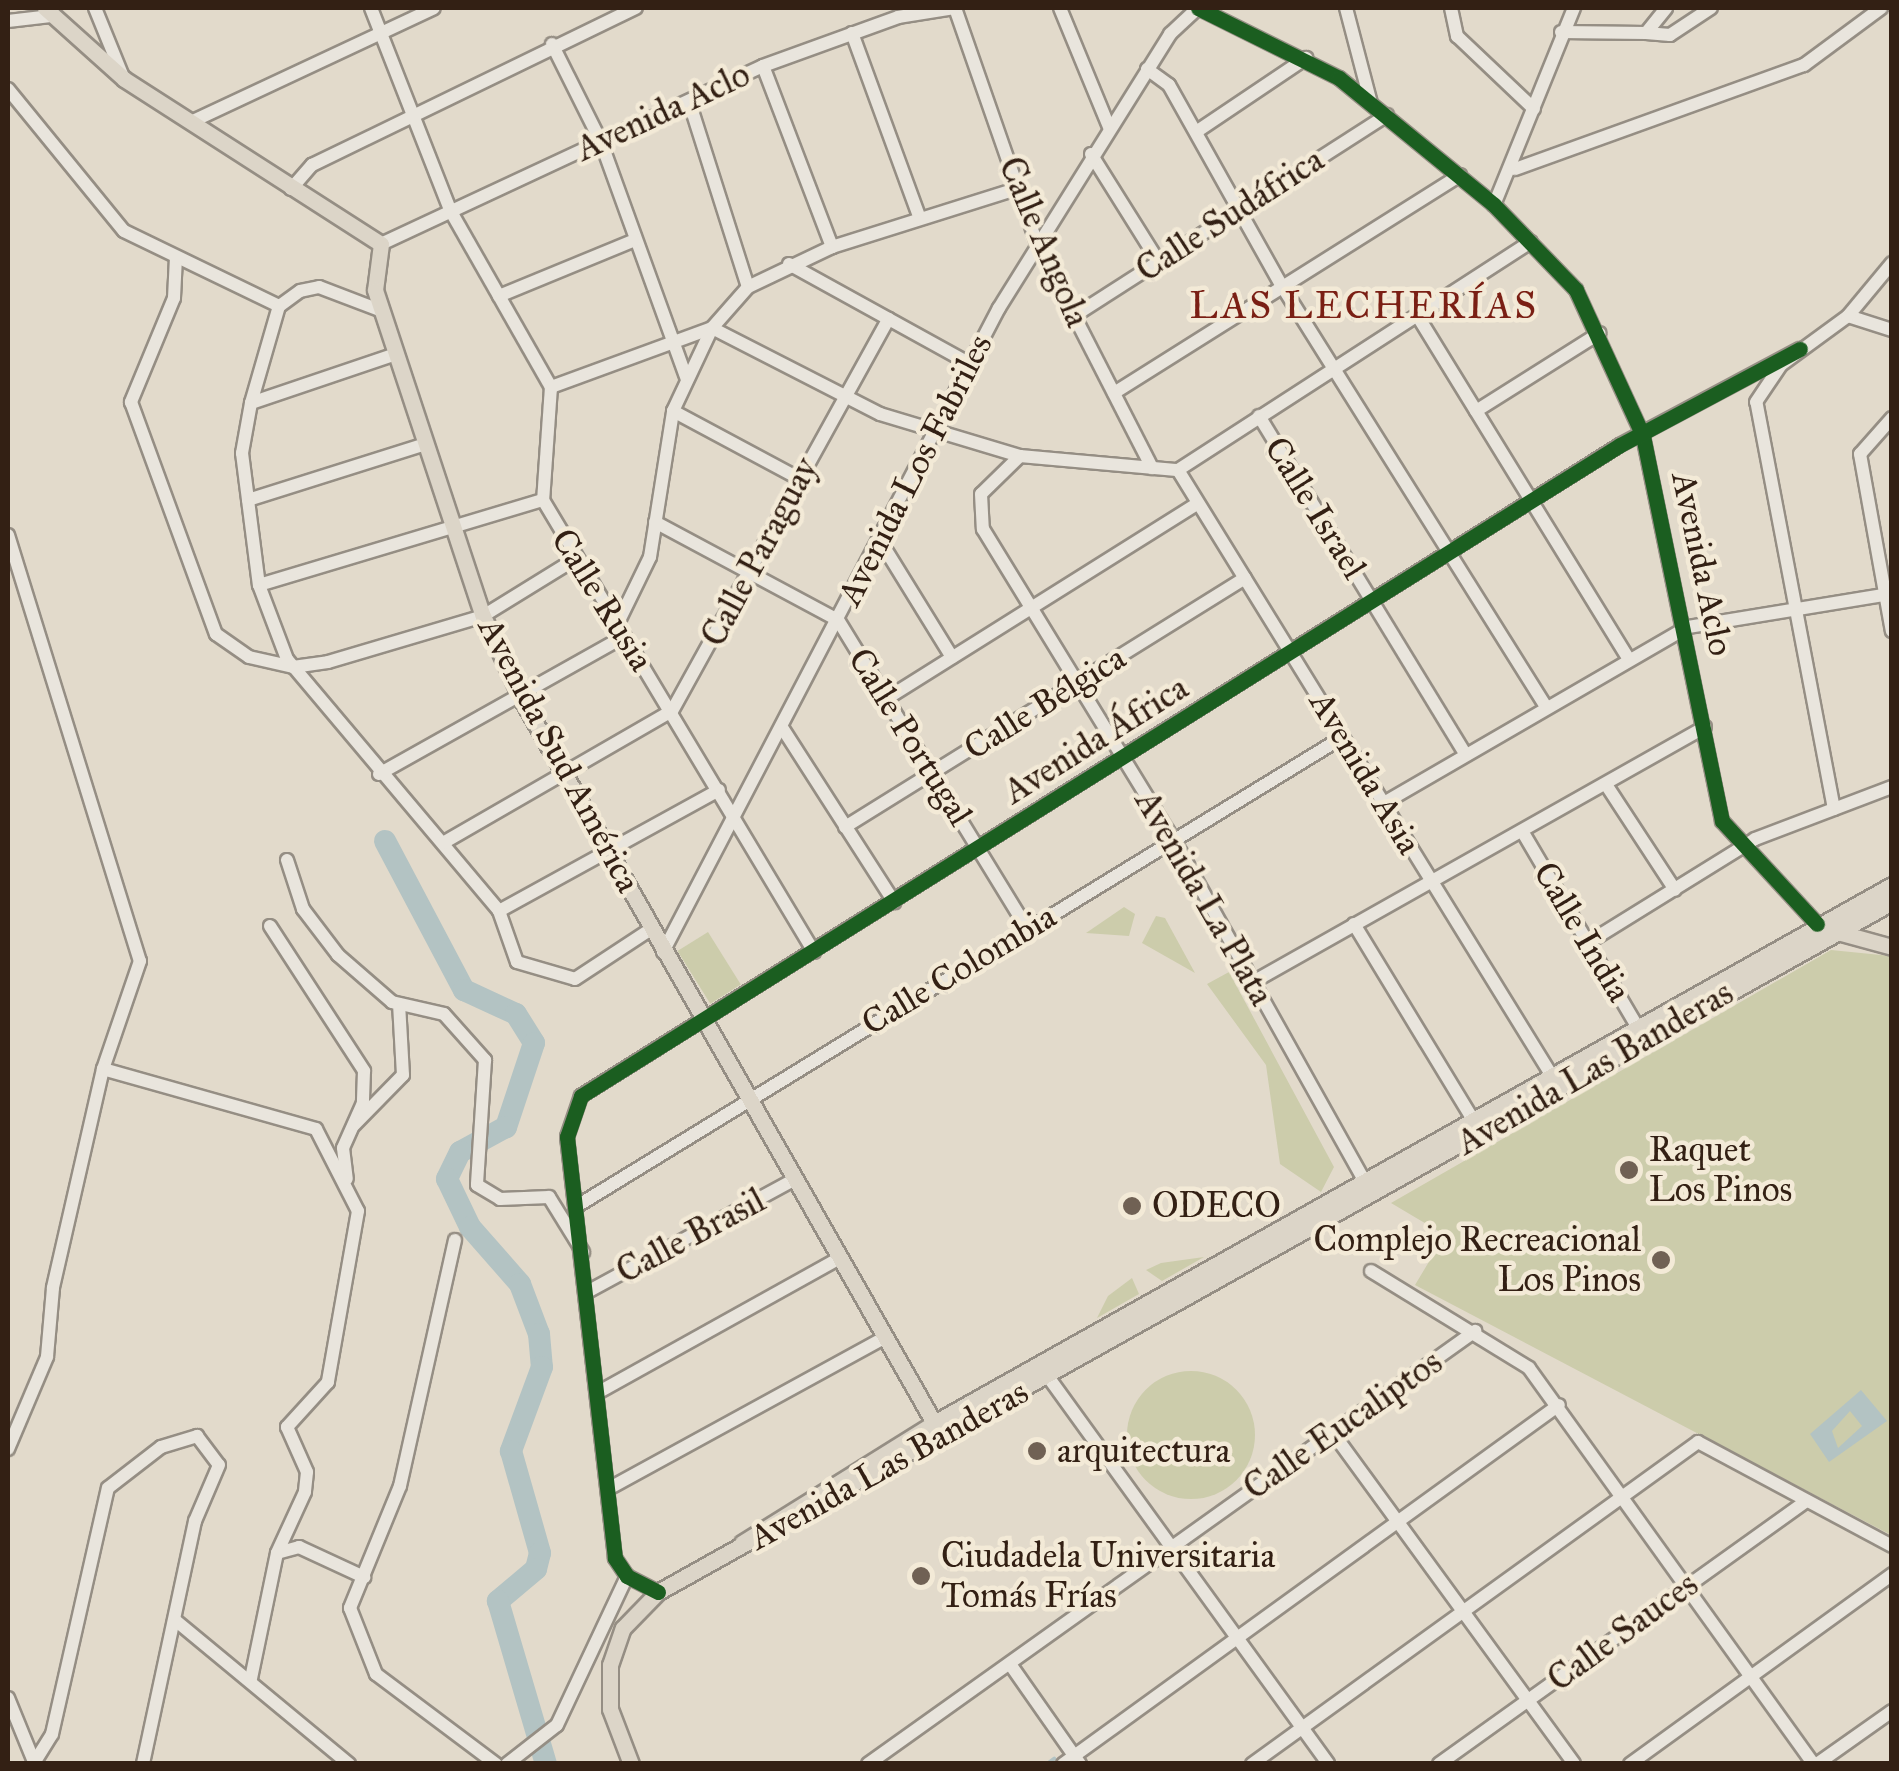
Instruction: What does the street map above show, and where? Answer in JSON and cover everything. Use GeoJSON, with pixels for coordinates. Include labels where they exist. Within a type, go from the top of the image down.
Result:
{"type":"FeatureCollection","features":[{"type":"Feature","properties":{"kind":"main road"},"geometry":{"type":"LineString","coordinates":[[48,12],[124,79],[381,244]]}},
{"type":"Feature","properties":{"kind":"main road","name":"Avenida Sud América"},"geometry":{"type":"LineString","coordinates":[[381,244],[375,290],[483,616],[521,698],[745,1100],[937,1429]]}},
{"type":"Feature","properties":{"kind":"main road","name":"Avenida Las Banderas"},"geometry":{"type":"LineString","coordinates":[[937,1429],[1049,1378],[1368,1188],[1473,1120],[1817,924],[1892,886]]}},
{"type":"Feature","properties":{"kind":"main road","name":"Avenida Las Banderas"},"geometry":{"type":"LineString","coordinates":[[631,1764],[610,1709],[610,1665],[623,1628],[658,1592],[937,1429],[1368,1188],[1892,902]]}},
{"type":"Feature","properties":{"kind":"main road","name":"Avenida Aclo"},"geometry":{"type":"LineString","coordinates":[[1817,924],[1892,947]]}},
{"type":"Feature","properties":{"kind":"street"},"geometry":{"type":"LineString","coordinates":[[95,8],[124,79]]}},
{"type":"Feature","properties":{"kind":"street"},"geometry":{"type":"LineString","coordinates":[[371,8],[450,210],[551,388],[712,328],[842,397],[1020,456],[1178,470],[1531,242]]}},
{"type":"Feature","properties":{"kind":"street"},"geometry":{"type":"LineString","coordinates":[[192,122],[268,94],[382,31],[434,8]]}},
{"type":"Feature","properties":{"kind":"street"},"geometry":{"type":"LineString","coordinates":[[292,188],[312,165],[552,44],[636,8]]}},
{"type":"Feature","properties":{"kind":"street","name":"Avenida Aclo"},"geometry":{"type":"LineString","coordinates":[[381,244],[763,66],[852,33],[955,8]]}},
{"type":"Feature","properties":{"kind":"street","name":"Calle Angola"},"geometry":{"type":"LineString","coordinates":[[955,8],[1037,244],[1152,468]]}},
{"type":"Feature","properties":{"kind":"street"},"geometry":{"type":"LineString","coordinates":[[1060,8],[1109,127]]}},
{"type":"Feature","properties":{"kind":"street","name":"Avenida Aclo"},"geometry":{"type":"LineString","coordinates":[[1198,8],[1306,58],[1387,115],[1460,175],[1531,242],[1600,333],[1643,436],[1688,627],[1722,820],[1740,849],[1817,924]]}},
{"type":"Feature","properties":{"kind":"street","name":"Avenida Los Fabriles"},"geometry":{"type":"LineString","coordinates":[[663,952],[783,729],[970,364],[1037,244],[1147,69],[1198,8]]}},
{"type":"Feature","properties":{"kind":"street"},"geometry":{"type":"LineString","coordinates":[[1346,8],[1371,103]]}},
{"type":"Feature","properties":{"kind":"street"},"geometry":{"type":"LineString","coordinates":[[1451,8],[1458,36],[1534,109]]}},
{"type":"Feature","properties":{"kind":"street"},"geometry":{"type":"LineString","coordinates":[[1494,205],[1516,169],[1561,32],[1574,8]]}},
{"type":"Feature","properties":{"kind":"street"},"geometry":{"type":"LineString","coordinates":[[1646,33],[1666,8]]}},
{"type":"Feature","properties":{"kind":"street"},"geometry":{"type":"LineString","coordinates":[[1561,32],[1670,35],[1710,8]]}},
{"type":"Feature","properties":{"kind":"street"},"geometry":{"type":"LineString","coordinates":[[1516,169],[1804,65],[1881,8]]}},
{"type":"Feature","properties":{"kind":"street"},"geometry":{"type":"LineString","coordinates":[[8,21],[48,12]]}},
{"type":"Feature","properties":{"kind":"street"},"geometry":{"type":"LineString","coordinates":[[852,33],[919,216]]}},
{"type":"Feature","properties":{"kind":"street"},"geometry":{"type":"LineString","coordinates":[[552,44],[601,142],[688,380]]}},
{"type":"Feature","properties":{"kind":"street"},"geometry":{"type":"LineString","coordinates":[[1196,132],[1306,58]]}},
{"type":"Feature","properties":{"kind":"street"},"geometry":{"type":"LineString","coordinates":[[763,66],[832,247]]}},
{"type":"Feature","properties":{"kind":"street"},"geometry":{"type":"LineString","coordinates":[[1147,69],[1169,85],[1282,286],[1545,706]]}},
{"type":"Feature","properties":{"kind":"street"},"geometry":{"type":"LineString","coordinates":[[8,89],[124,232],[279,306]]}},
{"type":"Feature","properties":{"kind":"street"},"geometry":{"type":"LineString","coordinates":[[689,101],[748,287]]}},
{"type":"Feature","properties":{"kind":"street","name":"Calle Sudáfrica"},"geometry":{"type":"LineString","coordinates":[[1074,316],[1387,115]]}},
{"type":"Feature","properties":{"kind":"street"},"geometry":{"type":"LineString","coordinates":[[1091,154],[1158,260]]}},
{"type":"Feature","properties":{"kind":"street"},"geometry":{"type":"LineString","coordinates":[[1114,393],[1460,175]]}},
{"type":"Feature","properties":{"kind":"street"},"geometry":{"type":"LineString","coordinates":[[379,774],[521,698],[620,632],[655,522],[672,411],[712,328],[748,287],[789,264],[832,247],[919,216],[1016,189]]}},
{"type":"Feature","properties":{"kind":"street"},"geometry":{"type":"LineString","coordinates":[[499,296],[636,240]]}},
{"type":"Feature","properties":{"kind":"street"},"geometry":{"type":"LineString","coordinates":[[176,257],[174,298],[131,402],[216,634],[249,656],[293,667],[483,616],[572,561]]}},
{"type":"Feature","properties":{"kind":"street"},"geometry":{"type":"LineString","coordinates":[[789,264],[970,364]]}},
{"type":"Feature","properties":{"kind":"street"},"geometry":{"type":"LineString","coordinates":[[1834,809],[1792,607],[1756,402],[1800,349],[1848,316],[1891,266]]}},
{"type":"Feature","properties":{"kind":"street"},"geometry":{"type":"LineString","coordinates":[[382,310],[319,288],[279,306],[251,402],[242,453],[259,585],[293,667],[379,774],[499,911],[516,962],[558,981],[651,929]]}},
{"type":"Feature","properties":{"kind":"street"},"geometry":{"type":"LineString","coordinates":[[1417,315],[1629,660]]}},
{"type":"Feature","properties":{"kind":"street"},"geometry":{"type":"LineString","coordinates":[[1848,316],[1892,330]]}},
{"type":"Feature","properties":{"kind":"street","name":"Calle Paraguay"},"geometry":{"type":"LineString","coordinates":[[443,843],[672,712],[888,319]]}},
{"type":"Feature","properties":{"kind":"street"},"geometry":{"type":"LineString","coordinates":[[1476,411],[1600,333]]}},
{"type":"Feature","properties":{"kind":"street","name":"Avenida África"},"geometry":{"type":"LineString","coordinates":[[577,1206],[568,1137],[581,1096],[1125,760],[1530,502],[1800,349]]}},
{"type":"Feature","properties":{"kind":"street"},"geometry":{"type":"LineString","coordinates":[[251,402],[396,354]]}},
{"type":"Feature","properties":{"kind":"street","name":"Calle Rusia"},"geometry":{"type":"LineString","coordinates":[[551,388],[543,500],[572,561],[672,712],[814,952]]}},
{"type":"Feature","properties":{"kind":"street"},"geometry":{"type":"LineString","coordinates":[[672,411],[800,479]]}},
{"type":"Feature","properties":{"kind":"street","name":"Calle Israel"},"geometry":{"type":"LineString","coordinates":[[1259,416],[1465,754]]}},
{"type":"Feature","properties":{"kind":"street"},"geometry":{"type":"LineString","coordinates":[[1892,418],[1860,454],[1892,631]]}},
{"type":"Feature","properties":{"kind":"street"},"geometry":{"type":"LineString","coordinates":[[248,500],[426,444]]}},
{"type":"Feature","properties":{"kind":"street","name":"Avenida La Plata"},"geometry":{"type":"LineString","coordinates":[[1020,456],[980,494],[980,513],[1031,606],[1175,842],[1368,1188]]}},
{"type":"Feature","properties":{"kind":"street","name":"Avenida Asia"},"geometry":{"type":"LineString","coordinates":[[1178,470],[1552,1076]]}},
{"type":"Feature","properties":{"kind":"street"},"geometry":{"type":"LineString","coordinates":[[259,585],[543,500]]}},
{"type":"Feature","properties":{"kind":"street"},"geometry":{"type":"LineString","coordinates":[[886,698],[1198,503]]}},
{"type":"Feature","properties":{"kind":"street","name":"Calle Portugal"},"geometry":{"type":"LineString","coordinates":[[655,522],[749,576],[838,620],[1027,928]]}},
{"type":"Feature","properties":{"kind":"street"},"geometry":{"type":"LineString","coordinates":[[8,534],[86,808],[140,961],[103,1070],[53,1288],[47,1357],[8,1449]]}},
{"type":"Feature","properties":{"kind":"street"},"geometry":{"type":"LineString","coordinates":[[880,539],[952,656]]}},
{"type":"Feature","properties":{"kind":"street","name":"Calle Bélgica"},"geometry":{"type":"LineString","coordinates":[[846,827],[1244,578]]}},
{"type":"Feature","properties":{"kind":"street"},"geometry":{"type":"LineString","coordinates":[[1384,804],[1545,706],[1688,627],[1884,594]]}},
{"type":"Feature","properties":{"kind":"street"},"geometry":{"type":"LineString","coordinates":[[1253,982],[1354,924],[1525,836],[1705,727]]}},
{"type":"Feature","properties":{"kind":"street"},"geometry":{"type":"LineString","coordinates":[[783,729],[894,902]]}},
{"type":"Feature","properties":{"kind":"street","name":"Calle Colombia"},"geometry":{"type":"LineString","coordinates":[[577,1206],[1343,737]]}},
{"type":"Feature","properties":{"kind":"street"},"geometry":{"type":"LineString","coordinates":[[1607,786],[1675,890]]}},
{"type":"Feature","properties":{"kind":"street"},"geometry":{"type":"LineString","coordinates":[[1589,942],[1740,849],[1892,787]]}},
{"type":"Feature","properties":{"kind":"street"},"geometry":{"type":"LineString","coordinates":[[499,911],[610,854],[719,790]]}},
{"type":"Feature","properties":{"kind":"street","name":"Calle India"},"geometry":{"type":"LineString","coordinates":[[1525,836],[1638,1028]]}},
{"type":"Feature","properties":{"kind":"street"},"geometry":{"type":"LineString","coordinates":[[287,860],[303,909],[338,956],[399,1004],[444,1014],[484,1060],[477,1185],[500,1199],[549,1197],[583,1252]]}},
{"type":"Feature","properties":{"kind":"street"},"geometry":{"type":"LineString","coordinates":[[1354,924],[1473,1120]]}},
{"type":"Feature","properties":{"kind":"street"},"geometry":{"type":"LineString","coordinates":[[270,926],[357,1050],[365,1092],[348,1130],[348,1191]]}},
{"type":"Feature","properties":{"kind":"street"},"geometry":{"type":"LineString","coordinates":[[348,1130],[397,1090],[399,1004]]}},
{"type":"Feature","properties":{"kind":"street"},"geometry":{"type":"LineString","coordinates":[[103,1070],[316,1129],[358,1211],[353,1268],[328,1382],[287,1427],[308,1472],[295,1532],[277,1553],[251,1679]]}},
{"type":"Feature","properties":{"kind":"street","name":"Calle Brasil"},"geometry":{"type":"LineString","coordinates":[[589,1291],[792,1181]]}},
{"type":"Feature","properties":{"kind":"street"},"geometry":{"type":"LineString","coordinates":[[577,1206],[615,1558],[627,1576],[658,1592]]}},
{"type":"Feature","properties":{"kind":"street"},"geometry":{"type":"LineString","coordinates":[[455,1240],[430,1319],[400,1486],[364,1577],[350,1590],[350,1608],[376,1674],[496,1764]]}},
{"type":"Feature","properties":{"kind":"street"},"geometry":{"type":"LineString","coordinates":[[599,1392],[838,1259]]}},
{"type":"Feature","properties":{"kind":"street"},"geometry":{"type":"LineString","coordinates":[[1371,1271],[1475,1331],[1529,1368],[1560,1405],[1621,1496],[1816,1764],[1892,1711]]}},
{"type":"Feature","properties":{"kind":"street","name":"Calle Eucaliptos"},"geometry":{"type":"LineString","coordinates":[[868,1764],[1475,1331]]}},
{"type":"Feature","properties":{"kind":"street"},"geometry":{"type":"LineString","coordinates":[[608,1489],[884,1338]]}},
{"type":"Feature","properties":{"kind":"street"},"geometry":{"type":"LineString","coordinates":[[1049,1378],[1328,1764]]}},
{"type":"Feature","properties":{"kind":"street"},"geometry":{"type":"LineString","coordinates":[[1010,1664],[1072,1761],[1560,1405]]}},
{"type":"Feature","properties":{"kind":"street"},"geometry":{"type":"LineString","coordinates":[[1333,1433],[1574,1764]]}},
{"type":"Feature","properties":{"kind":"street"},"geometry":{"type":"LineString","coordinates":[[34,1763],[52,1734],[108,1488],[161,1447],[198,1436],[218,1464],[194,1520],[143,1764]]}},
{"type":"Feature","properties":{"kind":"street"},"geometry":{"type":"LineString","coordinates":[[1252,1764],[1698,1442],[1892,1546]]}},
{"type":"Feature","properties":{"kind":"street","name":"Calle Sauces"},"geometry":{"type":"LineString","coordinates":[[1439,1764],[1807,1501]]}},
{"type":"Feature","properties":{"kind":"street"},"geometry":{"type":"LineString","coordinates":[[277,1553],[299,1547],[364,1577]]}},
{"type":"Feature","properties":{"kind":"street"},"geometry":{"type":"LineString","coordinates":[[1630,1764],[1892,1574]]}},
{"type":"Feature","properties":{"kind":"street"},"geometry":{"type":"LineString","coordinates":[[508,1764],[527,1742],[548,1734],[627,1576]]}},
{"type":"Feature","properties":{"kind":"street"},"geometry":{"type":"LineString","coordinates":[[175,1620],[251,1679],[342,1762]]}},
{"type":"Feature","properties":{"kind":"street"},"geometry":{"type":"LineString","coordinates":[[8,1698],[34,1763]]}},
{"type":"Feature","properties":{"kind":"green space"},"geometry":{"type":"Polygon","coordinates":[[[1124,907],[1135,914],[1129,936],[1086,933],[1124,907]]]}},
{"type":"Feature","properties":{"kind":"green space"},"geometry":{"type":"Polygon","coordinates":[[[1156,916],[1165,918],[1195,973],[1142,943],[1156,916]]]}},
{"type":"Feature","properties":{"kind":"green space"},"geometry":{"type":"Polygon","coordinates":[[[708,932],[741,985],[710,1004],[677,951],[708,932]]]}},
{"type":"Feature","properties":{"kind":"green space","name":"Complejo Recreacional Los Pinos"},"geometry":{"type":"Polygon","coordinates":[[[1831,950],[1891,956],[1891,1535],[1415,1285],[1445,1235],[1391,1203],[1831,950]]]}},
{"type":"Feature","properties":{"kind":"green space"},"geometry":{"type":"Polygon","coordinates":[[[1229,972],[1334,1167],[1321,1192],[1280,1164],[1266,1065],[1207,984],[1229,972]]]}},
{"type":"Feature","properties":{"kind":"green space"},"geometry":{"type":"Polygon","coordinates":[[[1204,1257],[1162,1281],[1146,1270],[1161,1263],[1204,1257]]]}},
{"type":"Feature","properties":{"kind":"green space"},"geometry":{"type":"Polygon","coordinates":[[[1132,1278],[1139,1294],[1097,1318],[1108,1296],[1132,1278]]]}},
{"type":"Feature","properties":{"kind":"green space"},"geometry":{"type":"Polygon","coordinates":[[[1191,1371],[1215,1376],[1236,1390],[1250,1411],[1255,1435],[1250,1459],[1236,1480],[1215,1494],[1191,1499],[1167,1494],[1146,1480],[1132,1459],[1127,1435],[1132,1411],[1146,1390],[1167,1376],[1191,1371]]]}},
{"type":"Feature","properties":{"kind":"shaded area"},"geometry":{"type":"Polygon","coordinates":[[[1861,1390],[1887,1421],[1829,1462],[1810,1434],[1861,1390]],[[1850,1411],[1832,1431],[1838,1448],[1862,1426],[1850,1411]]]}},
{"type":"Feature","properties":{"kind":"waterway"},"geometry":{"type":"LineString","coordinates":[[385,841],[464,990],[516,1014],[534,1043],[506,1127],[460,1152],[447,1179],[470,1227],[520,1284],[539,1334],[542,1367],[511,1451],[540,1553],[536,1569],[498,1601],[546,1764]]}},
{"type":"Feature","properties":{"kind":"waterway"},"geometry":{"type":"LineString","coordinates":[[1047,1764],[1054,1759]]}},
{"type":"Feature","properties":{"kind":"cycle path"},"geometry":{"type":"LineString","coordinates":[[1198,8],[1339,78],[1494,205],[1576,290],[1643,436],[1722,821],[1817,924]]}},
{"type":"Feature","properties":{"kind":"cycle path"},"geometry":{"type":"LineString","coordinates":[[658,1592],[627,1576],[615,1558],[567,1137],[581,1096],[1620,445],[1800,349]]}},
{"type":"Feature","properties":{"kind":"place","name":"Raquet Los Pinos"},"geometry":{"type":"Point","coordinates":[1629,1170]}},
{"type":"Feature","properties":{"kind":"place","name":"ODECO"},"geometry":{"type":"Point","coordinates":[1132,1206]}},
{"type":"Feature","properties":{"kind":"place","name":"Complejo Recreacional Los Pinos"},"geometry":{"type":"Point","coordinates":[1661,1260]}},
{"type":"Feature","properties":{"kind":"place","name":"arquitectura"},"geometry":{"type":"Point","coordinates":[1037,1451]}},
{"type":"Feature","properties":{"kind":"place","name":"Ciudadela Universitaria Tomás Frías"},"geometry":{"type":"Point","coordinates":[921,1576]}},
{"type":"Feature","properties":{"kind":"district","name":"LAS LECHERÍAS"},"geometry":{"type":"Point","coordinates":[1364,306]}}]}
